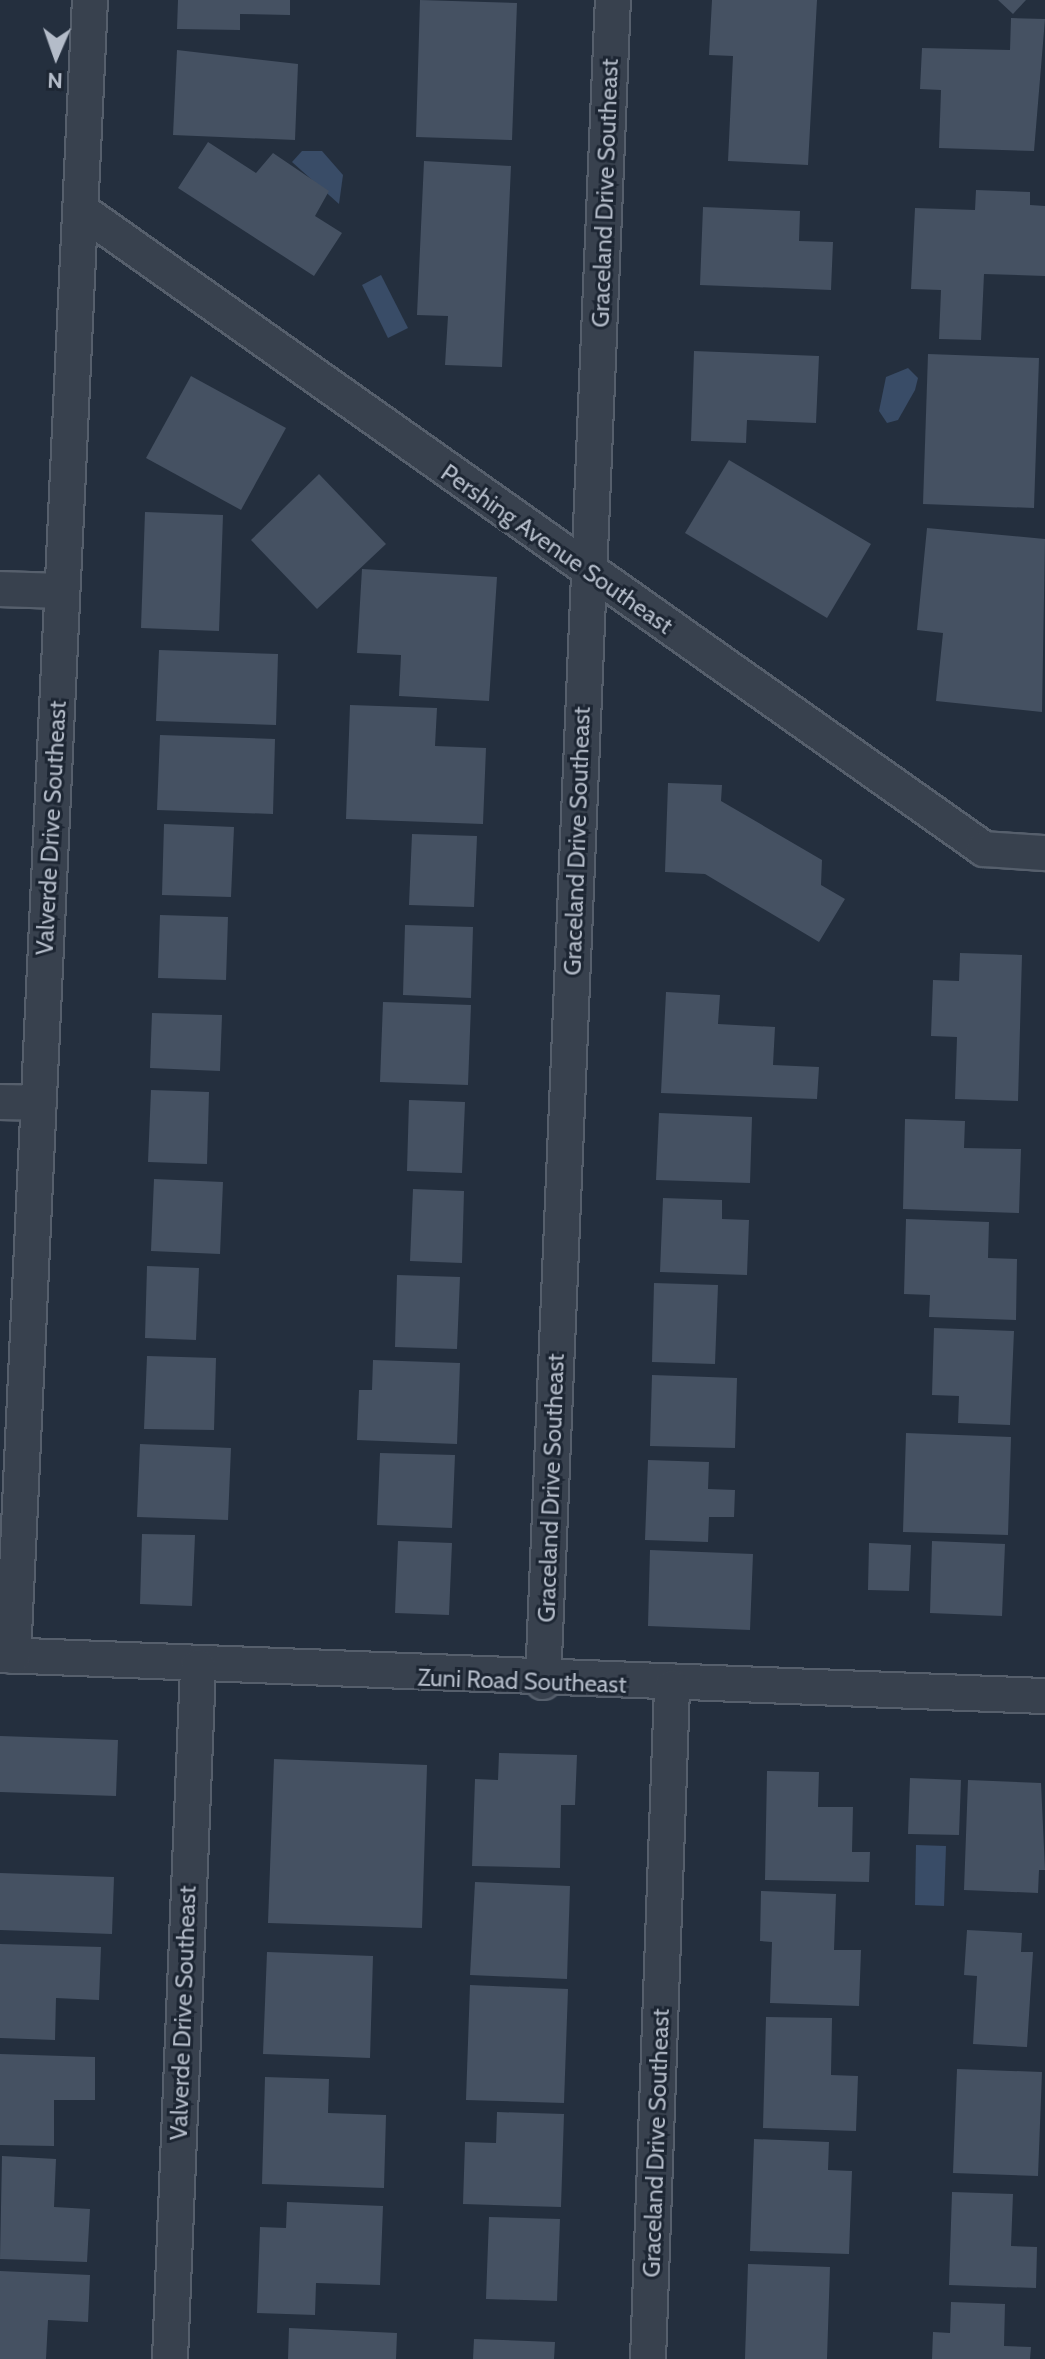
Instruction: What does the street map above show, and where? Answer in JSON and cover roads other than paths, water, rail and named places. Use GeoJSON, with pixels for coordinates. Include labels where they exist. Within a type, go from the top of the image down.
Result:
{"type":"FeatureCollection","features":[{"type":"Feature","properties":{"kind":"street","name":"Valverde Drive Southeast"},"geometry":{"type":"LineString","coordinates":[[7,1656],[39,1103],[90,0]]}},
{"type":"Feature","properties":{"kind":"street","name":"Graceland Drive Southeast"},"geometry":{"type":"LineString","coordinates":[[543,1682],[613,0]]}},
{"type":"Feature","properties":{"kind":"street","name":"Pershing Avenue Southeast"},"geometry":{"type":"LineString","coordinates":[[82,211],[984,849],[1045,853]]}},
{"type":"Feature","properties":{"kind":"street"},"geometry":{"type":"LineString","coordinates":[[0,589],[62,591]]}},
{"type":"Feature","properties":{"kind":"street"},"geometry":{"type":"LineString","coordinates":[[0,1102],[39,1103]]}},
{"type":"Feature","properties":{"kind":"street","name":"Zuni Road Southeast"},"geometry":{"type":"LineString","coordinates":[[7,1656],[672,1687],[1045,1696]]}},
{"type":"Feature","properties":{"kind":"street","name":"Valverde Drive Southeast"},"geometry":{"type":"LineString","coordinates":[[170,2359],[198,1667]]}},
{"type":"Feature","properties":{"kind":"street","name":"Graceland Drive Southeast"},"geometry":{"type":"LineString","coordinates":[[648,2359],[672,1687]]}},
{"type":"Feature","properties":{"kind":"water"},"geometry":{"type":"Polygon","coordinates":[[[302,151],[322,151],[343,175],[339,204],[292,162],[302,151]]]}},
{"type":"Feature","properties":{"kind":"water"},"geometry":{"type":"Polygon","coordinates":[[[381,275],[408,328],[388,338],[362,285],[381,275]]]}},
{"type":"Feature","properties":{"kind":"water"},"geometry":{"type":"Polygon","coordinates":[[[908,368],[918,378],[915,390],[898,420],[887,423],[879,411],[886,377],[908,368]]]}},
{"type":"Feature","properties":{"kind":"water"},"geometry":{"type":"Polygon","coordinates":[[[916,1845],[946,1846],[944,1906],[915,1905],[916,1845]]]}}]}
